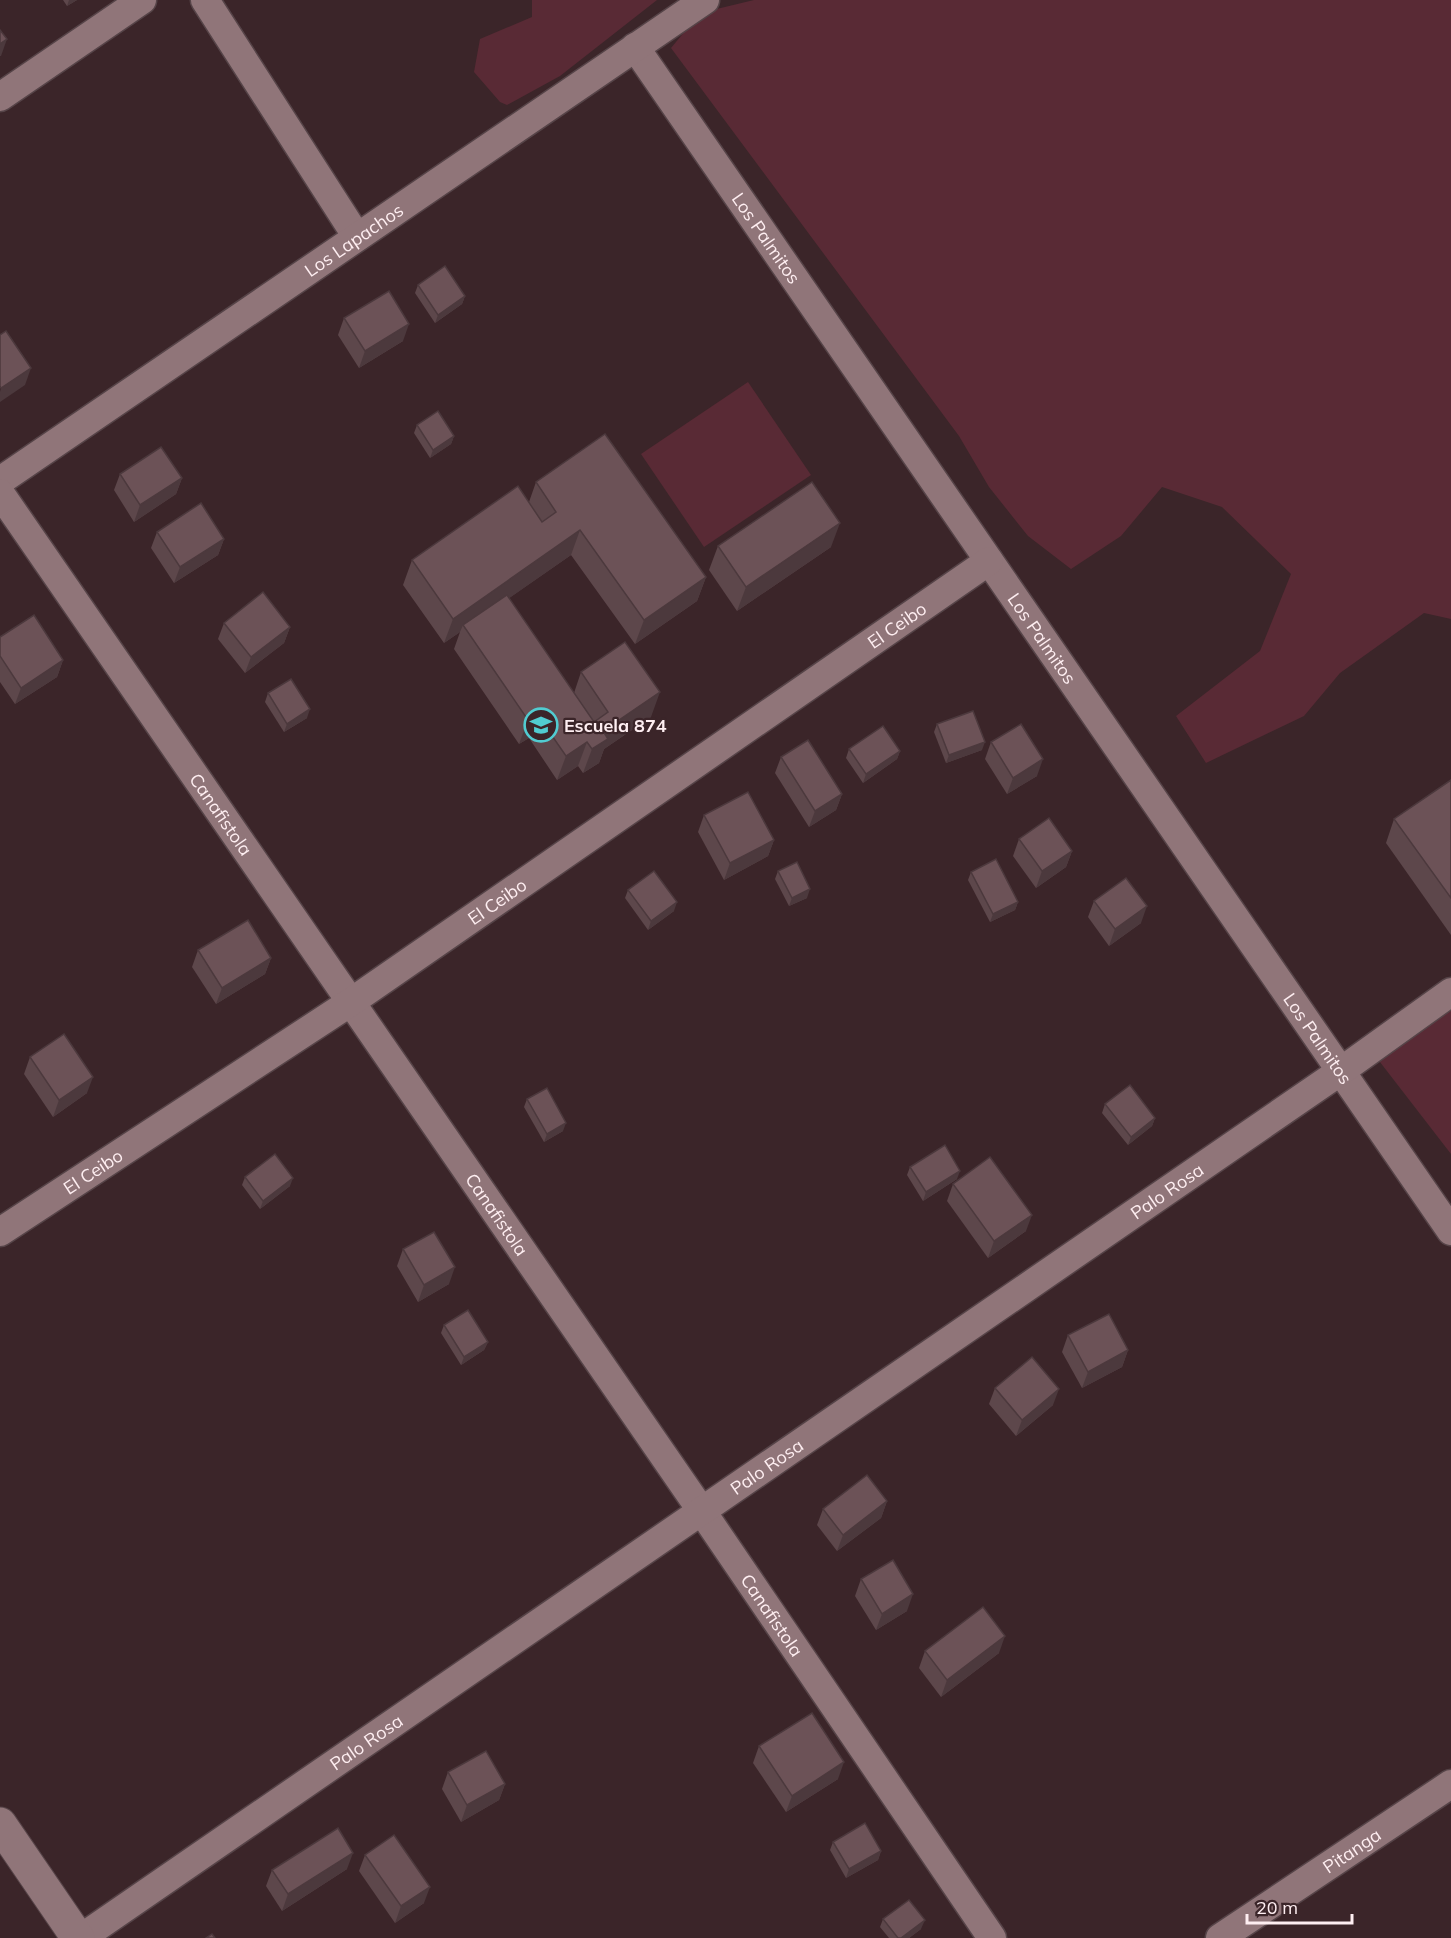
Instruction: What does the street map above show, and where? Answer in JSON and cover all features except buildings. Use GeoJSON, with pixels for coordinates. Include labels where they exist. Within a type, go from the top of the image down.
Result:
{"type":"FeatureCollection","features":[{"type":"Feature","properties":{"kind":"main road"},"geometry":{"type":"LineString","coordinates":[[0,1824],[80,1938]]}},
{"type":"Feature","properties":{"kind":"street"},"geometry":{"type":"LineString","coordinates":[[0,97],[142,0]]}},
{"type":"Feature","properties":{"kind":"street"},"geometry":{"type":"LineString","coordinates":[[205,0],[357,237]]}},
{"type":"Feature","properties":{"kind":"street","name":"Los Lapachos"},"geometry":{"type":"LineString","coordinates":[[0,481],[705,0]]}},
{"type":"Feature","properties":{"kind":"street","name":"Los Palmitos"},"geometry":{"type":"LineString","coordinates":[[635,47],[1451,1231]]}},
{"type":"Feature","properties":{"kind":"street","name":"Canafistola"},"geometry":{"type":"LineString","coordinates":[[0,493],[701,1510],[992,1938]]}},
{"type":"Feature","properties":{"kind":"street","name":"El Ceibo"},"geometry":{"type":"LineString","coordinates":[[0,1232],[351,1002],[989,561]]}},
{"type":"Feature","properties":{"kind":"street","name":"Palo Rosa"},"geometry":{"type":"LineString","coordinates":[[80,1938],[1341,1071],[1451,992]]}},
{"type":"Feature","properties":{"kind":"street","name":"Pitanga"},"geometry":{"type":"LineString","coordinates":[[1220,1938],[1451,1784]]}},
{"type":"Feature","properties":{"kind":"shaded area"},"geometry":{"type":"Polygon","coordinates":[[[532,0],[657,0],[560,76],[507,105],[500,102],[474,72],[480,39],[532,17],[532,0]]]}},
{"type":"Feature","properties":{"kind":"shaded area"},"geometry":{"type":"Polygon","coordinates":[[[754,0],[1451,0],[1451,619],[1424,613],[1340,673],[1304,716],[1206,763],[1176,716],[1260,651],[1291,574],[1222,507],[1162,487],[1121,536],[1071,569],[1028,536],[989,487],[959,436],[671,48],[700,13],[754,0]]]}},
{"type":"Feature","properties":{"kind":"shaded area"},"geometry":{"type":"Polygon","coordinates":[[[748,382],[811,475],[704,547],[641,454],[748,382]]]}},
{"type":"Feature","properties":{"kind":"shaded area"},"geometry":{"type":"Polygon","coordinates":[[[1451,1004],[1451,1154],[1373,1053],[1451,1004]]]}},
{"type":"Feature","properties":{"kind":"place","name":"Escuela 874"},"geometry":{"type":"Point","coordinates":[541,725]}}]}
